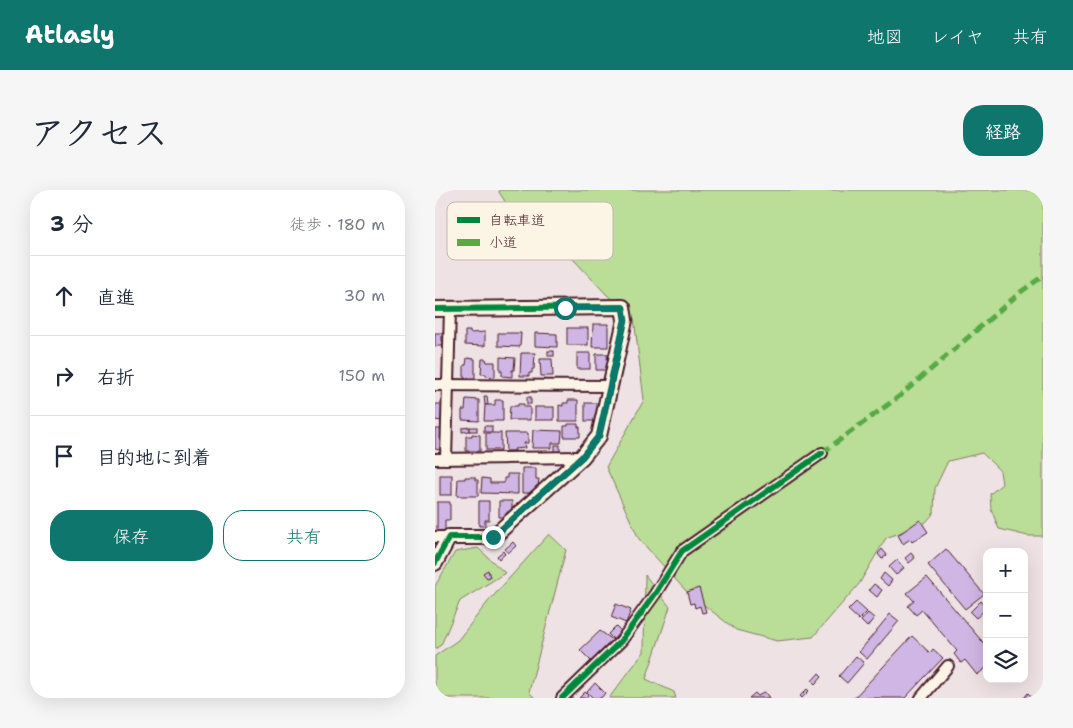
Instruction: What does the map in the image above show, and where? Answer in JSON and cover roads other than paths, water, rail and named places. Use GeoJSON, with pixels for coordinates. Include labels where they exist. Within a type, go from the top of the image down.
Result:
{"type":"FeatureCollection","features":[{"type":"Feature","properties":{"kind":"street"},"geometry":{"type":"LineString","coordinates":[[435,309],[623,308],[625,320],[599,436],[582,457],[493,537],[442,537],[435,563]]}},
{"type":"Feature","properties":{"kind":"street"},"geometry":{"type":"LineString","coordinates":[[449,309],[447,385],[440,459],[582,457]]}},
{"type":"Feature","properties":{"kind":"street"},"geometry":{"type":"LineString","coordinates":[[435,385],[610,386]]}},
{"type":"Feature","properties":{"kind":"street"},"geometry":{"type":"LineString","coordinates":[[562,698],[621,641],[655,594],[682,551],[822,453]]}},
{"type":"Feature","properties":{"kind":"street"},"geometry":{"type":"LineString","coordinates":[[921,698],[948,666]]}}]}
